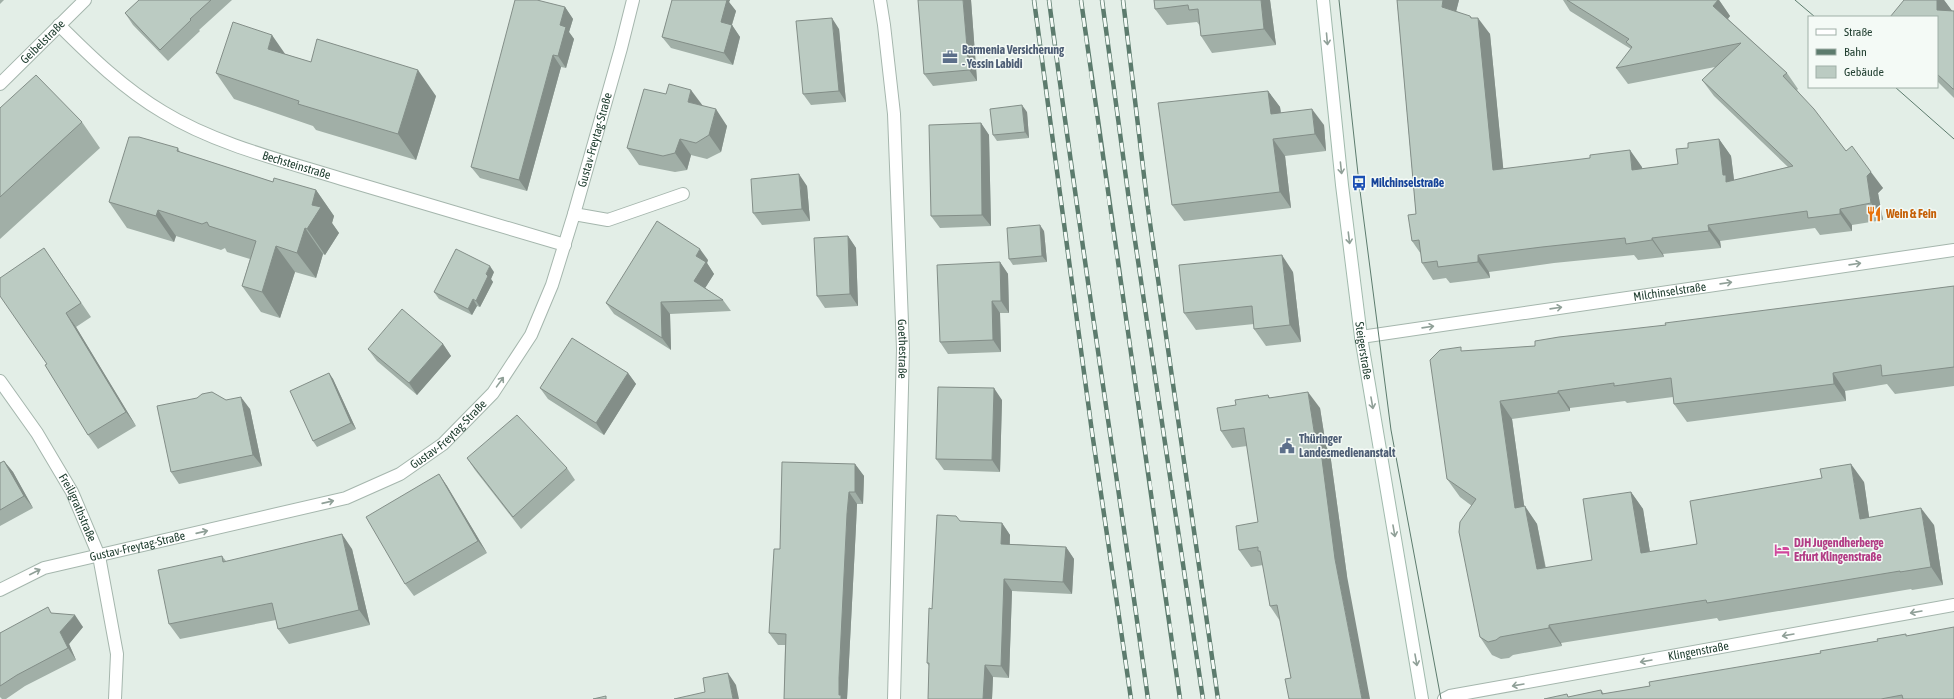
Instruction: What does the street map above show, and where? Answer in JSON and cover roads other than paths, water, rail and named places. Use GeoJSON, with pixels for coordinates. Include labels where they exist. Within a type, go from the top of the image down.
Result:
{"type":"FeatureCollection","features":[{"type":"Feature","properties":{"kind":"street","name":"Geibelstraße"},"geometry":{"type":"LineString","coordinates":[[0,84],[85,0]]}},
{"type":"Feature","properties":{"kind":"street","name":"Gustav-Freytag-Straße"},"geometry":{"type":"LineString","coordinates":[[0,590],[44,568],[346,498],[400,474],[443,444],[493,393],[531,335],[552,285],[565,245],[633,0]]}},
{"type":"Feature","properties":{"kind":"street","name":"Goethestraße"},"geometry":{"type":"LineString","coordinates":[[880,0],[894,114],[903,350],[894,699]]}},
{"type":"Feature","properties":{"kind":"street","name":"Steigerstraße"},"geometry":{"type":"LineString","coordinates":[[1323,0],[1361,337],[1422,699]]}},
{"type":"Feature","properties":{"kind":"street","name":"Bechsteinstraße"},"geometry":{"type":"LineString","coordinates":[[59,25],[94,59],[128,87],[164,113],[202,131],[274,159],[565,245]]}},
{"type":"Feature","properties":{"kind":"street"},"geometry":{"type":"LineString","coordinates":[[574,214],[608,220],[683,194]]}},
{"type":"Feature","properties":{"kind":"street","name":"Milchinselstraße"},"geometry":{"type":"LineString","coordinates":[[1361,337],[1954,250]]}},
{"type":"Feature","properties":{"kind":"street","name":"Freiligrathstraße"},"geometry":{"type":"LineString","coordinates":[[0,381],[37,433],[72,492],[99,556],[117,654],[116,699]]}},
{"type":"Feature","properties":{"kind":"street","name":"Klingenstraße"},"geometry":{"type":"LineString","coordinates":[[1447,698],[1954,605]]}},
{"type":"Feature","properties":{"kind":"tram line"},"geometry":{"type":"LineString","coordinates":[[1339,0],[1359,183],[1391,430],[1441,699]]}},
{"type":"Feature","properties":{"kind":"tram line"},"geometry":{"type":"LineString","coordinates":[[1795,0],[1814,16]]}},
{"type":"Feature","properties":{"kind":"tram line"},"geometry":{"type":"LineString","coordinates":[[1896,88],[1954,139]]}},
{"type":"Feature","properties":{"kind":"railway"},"geometry":{"type":"LineString","coordinates":[[1034,0],[1092,432],[1131,699]]}},
{"type":"Feature","properties":{"kind":"railway"},"geometry":{"type":"LineString","coordinates":[[1049,0],[1148,699]]}},
{"type":"Feature","properties":{"kind":"railway"},"geometry":{"type":"LineString","coordinates":[[1081,0],[1180,699]]}},
{"type":"Feature","properties":{"kind":"railway"},"geometry":{"type":"LineString","coordinates":[[1102,0],[1129,200],[1203,699]]}},
{"type":"Feature","properties":{"kind":"railway"},"geometry":{"type":"LineString","coordinates":[[1123,0],[1148,209],[1218,699]]}},
{"type":"Feature","properties":{"kind":"place","name":"Barmenia Versicherung - Yessin Labidi"},"geometry":{"type":"Point","coordinates":[950,57]}},
{"type":"Feature","properties":{"kind":"place","name":"Milchinselstraße"},"geometry":{"type":"Point","coordinates":[1359,183]}},
{"type":"Feature","properties":{"kind":"place","name":"Wein & Fein"},"geometry":{"type":"Point","coordinates":[1874,214]}},
{"type":"Feature","properties":{"kind":"place","name":"Thüringer Landesmedienanstalt"},"geometry":{"type":"Point","coordinates":[1287,446]}},
{"type":"Feature","properties":{"kind":"place","name":"DJH Jugendherberge Erfurt Klingenstraße"},"geometry":{"type":"Point","coordinates":[1782,550]}}]}
